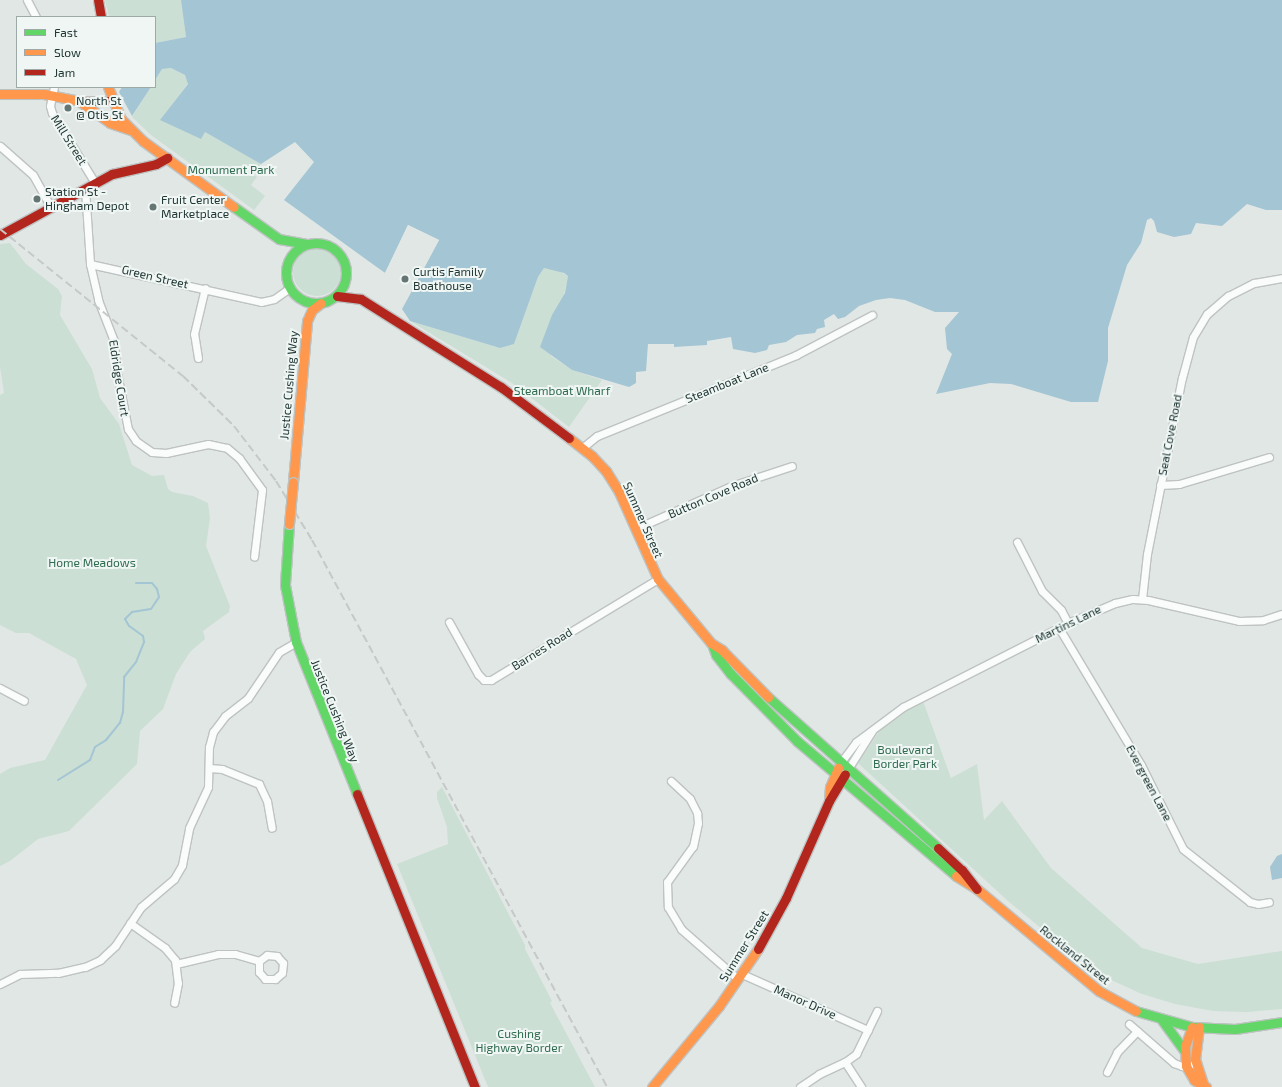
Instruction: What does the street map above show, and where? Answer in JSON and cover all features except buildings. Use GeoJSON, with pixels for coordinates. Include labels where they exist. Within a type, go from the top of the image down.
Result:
{"type":"FeatureCollection","features":[{"type":"Feature","properties":{"kind":"main road"},"geometry":{"type":"LineString","coordinates":[[98,0],[101,16]]}},
{"type":"Feature","properties":{"kind":"main road"},"geometry":{"type":"LineString","coordinates":[[108,88],[112,101],[130,130]]}},
{"type":"Feature","properties":{"kind":"main road"},"geometry":{"type":"LineString","coordinates":[[0,94],[53,91],[82,104],[110,123],[130,130],[279,239],[286,250],[288,262],[286,272],[290,288],[297,297],[321,303],[337,296],[347,272],[341,254],[331,246],[317,242],[307,244],[279,239]]}},
{"type":"Feature","properties":{"kind":"main road"},"geometry":{"type":"LineString","coordinates":[[82,104],[103,107],[112,101]]}},
{"type":"Feature","properties":{"kind":"main road"},"geometry":{"type":"LineString","coordinates":[[0,234],[51,208],[85,188],[123,170],[156,164],[167,158]]}},
{"type":"Feature","properties":{"kind":"main road"},"geometry":{"type":"LineString","coordinates":[[288,262],[307,244]]}},
{"type":"Feature","properties":{"kind":"main road","name":"Summer Street"},"geometry":{"type":"LineString","coordinates":[[347,272],[351,283],[361,299]]}},
{"type":"Feature","properties":{"kind":"main road","name":"Summer Street"},"geometry":{"type":"LineString","coordinates":[[337,296],[361,299],[500,387],[582,448],[611,478],[658,579],[711,643],[716,655],[761,706],[843,780]]}},
{"type":"Feature","properties":{"kind":"main road","name":"Justice Cushing Way"},"geometry":{"type":"LineString","coordinates":[[297,297],[307,321]]}},
{"type":"Feature","properties":{"kind":"main road","name":"Justice Cushing Way"},"geometry":{"type":"LineString","coordinates":[[321,303],[312,310],[307,321],[289,524],[285,584],[296,642],[475,1087]]}},
{"type":"Feature","properties":{"kind":"main road","name":"Summer Street"},"geometry":{"type":"LineString","coordinates":[[652,1087],[711,1017],[740,976],[777,915],[829,800],[843,780],[848,769],[782,712],[722,650],[711,643]]}},
{"type":"Feature","properties":{"kind":"main road","name":"Summer Street"},"geometry":{"type":"LineString","coordinates":[[829,800],[835,773],[841,762]]}},
{"type":"Feature","properties":{"kind":"main road","name":"Rockland Street"},"geometry":{"type":"LineString","coordinates":[[848,769],[962,870],[977,889]]}},
{"type":"Feature","properties":{"kind":"main road","name":"Rockland Street"},"geometry":{"type":"LineString","coordinates":[[843,780],[956,876],[977,889],[1090,985],[1121,1004],[1162,1020],[1196,1027],[1235,1028],[1282,1022]]}},
{"type":"Feature","properties":{"kind":"main road"},"geometry":{"type":"LineString","coordinates":[[1162,1020],[1184,1050],[1186,1066],[1194,1080],[1205,1086]]}},
{"type":"Feature","properties":{"kind":"main road"},"geometry":{"type":"LineString","coordinates":[[1184,1050],[1196,1027]]}},
{"type":"Feature","properties":{"kind":"main road"},"geometry":{"type":"LineString","coordinates":[[1196,1027],[1196,1064],[1205,1086]]}},
{"type":"Feature","properties":{"kind":"street"},"geometry":{"type":"LineString","coordinates":[[27,0],[35,16]]}},
{"type":"Feature","properties":{"kind":"street","name":"Mill Street"},"geometry":{"type":"LineString","coordinates":[[53,91],[52,113],[95,183]]}},
{"type":"Feature","properties":{"kind":"street"},"geometry":{"type":"LineString","coordinates":[[0,146],[33,175],[51,208]]}},
{"type":"Feature","properties":{"kind":"street"},"geometry":{"type":"LineString","coordinates":[[85,188],[90,264]]}},
{"type":"Feature","properties":{"kind":"street","name":"Green Street"},"geometry":{"type":"LineString","coordinates":[[90,264],[205,288],[261,302],[272,300],[290,288]]}},
{"type":"Feature","properties":{"kind":"street","name":"Eldridge Court"},"geometry":{"type":"LineString","coordinates":[[90,264],[98,300],[114,340],[116,368],[125,420],[130,434],[140,444],[152,452],[166,453],[208,444],[227,448],[240,458],[262,490],[254,557]]}},
{"type":"Feature","properties":{"kind":"street","name":"Seal Cove Road"},"geometry":{"type":"LineString","coordinates":[[1142,599],[1147,554],[1160,485],[1191,342],[1207,314],[1237,290],[1263,280],[1282,278]]}},
{"type":"Feature","properties":{"kind":"street"},"geometry":{"type":"LineString","coordinates":[[198,358],[194,332],[205,288]]}},
{"type":"Feature","properties":{"kind":"street","name":"Steamboat Lane"},"geometry":{"type":"LineString","coordinates":[[582,448],[597,436],[756,373],[872,315]]}},
{"type":"Feature","properties":{"kind":"street"},"geometry":{"type":"LineString","coordinates":[[1160,485],[1179,484],[1269,457]]}},
{"type":"Feature","properties":{"kind":"street","name":"Button Cove Road"},"geometry":{"type":"LineString","coordinates":[[636,529],[732,486],[792,466]]}},
{"type":"Feature","properties":{"kind":"street"},"geometry":{"type":"LineString","coordinates":[[1017,542],[1042,591],[1061,610],[1068,623]]}},
{"type":"Feature","properties":{"kind":"street","name":"Barnes Road"},"geometry":{"type":"LineString","coordinates":[[449,622],[478,674],[484,680],[491,680],[658,579]]}},
{"type":"Feature","properties":{"kind":"street","name":"Martins Lane"},"geometry":{"type":"LineString","coordinates":[[841,762],[856,742],[903,707],[1068,623],[1115,603],[1142,599],[1233,620],[1258,621],[1282,615]]}},
{"type":"Feature","properties":{"kind":"street","name":"Evergreen Lane"},"geometry":{"type":"LineString","coordinates":[[1059,628],[1141,765],[1183,849],[1250,902],[1258,904],[1269,902]]}},
{"type":"Feature","properties":{"kind":"street"},"geometry":{"type":"LineString","coordinates":[[0,984],[20,974],[58,973],[90,965],[110,950],[146,902],[170,883],[180,870],[189,828],[208,787],[209,743],[217,724],[248,698],[279,652],[296,642]]}},
{"type":"Feature","properties":{"kind":"street"},"geometry":{"type":"LineString","coordinates":[[0,688],[24,701]]}},
{"type":"Feature","properties":{"kind":"street","name":"Martins Lane"},"geometry":{"type":"LineString","coordinates":[[848,769],[873,729]]}},
{"type":"Feature","properties":{"kind":"street"},"geometry":{"type":"LineString","coordinates":[[209,768],[222,769],[260,784],[266,794],[272,828]]}},
{"type":"Feature","properties":{"kind":"street","name":"Manor Drive"},"geometry":{"type":"LineString","coordinates":[[671,781],[690,799],[697,813],[698,824],[693,846],[667,882],[668,907],[680,929],[740,976],[868,1030]]}},
{"type":"Feature","properties":{"kind":"street"},"geometry":{"type":"LineString","coordinates":[[130,922],[168,950],[176,964],[178,983],[174,1003]]}},
{"type":"Feature","properties":{"kind":"street"},"geometry":{"type":"LineString","coordinates":[[176,964],[226,954],[247,956],[259,962]]}},
{"type":"Feature","properties":{"kind":"street"},"geometry":{"type":"LineString","coordinates":[[800,1087],[818,1074],[845,1062],[858,1051],[877,1011]]}},
{"type":"Feature","properties":{"kind":"street"},"geometry":{"type":"LineString","coordinates":[[1129,1024],[1174,1063],[1186,1066],[1196,1064]]}},
{"type":"Feature","properties":{"kind":"street"},"geometry":{"type":"LineString","coordinates":[[1107,1072],[1117,1052],[1137,1031]]}},
{"type":"Feature","properties":{"kind":"street"},"geometry":{"type":"LineString","coordinates":[[845,1062],[861,1087]]}},
{"type":"Feature","properties":{"kind":"green space"},"geometry":{"type":"Polygon","coordinates":[[[105,0],[181,0],[186,37],[156,43],[156,16],[109,16],[105,0]]]}},
{"type":"Feature","properties":{"kind":"green space","name":"Monument Park"},"geometry":{"type":"Polygon","coordinates":[[[171,68],[185,75],[188,83],[161,120],[205,132],[261,164],[253,174],[257,177],[251,185],[265,196],[254,210],[151,135],[132,117],[150,88],[156,88],[156,78],[162,69],[171,68]]]}},
{"type":"Feature","properties":{"kind":"green space","name":"Home Meadows"},"geometry":{"type":"Polygon","coordinates":[[[10,243],[26,264],[58,289],[62,296],[60,315],[92,369],[100,398],[119,424],[132,465],[152,476],[164,475],[168,489],[172,492],[193,496],[208,503],[210,518],[206,546],[230,606],[229,612],[203,631],[205,639],[190,652],[176,674],[163,709],[140,731],[137,764],[69,831],[38,839],[10,861],[0,866],[0,774],[10,768],[45,760],[87,685],[76,659],[29,633],[16,633],[0,625],[0,395],[4,393],[0,367],[0,244],[10,243]]]}},
{"type":"Feature","properties":{"kind":"green space"},"geometry":{"type":"Polygon","coordinates":[[[317,248],[326,250],[334,255],[339,263],[341,272],[339,281],[334,289],[326,294],[317,296],[308,294],[300,289],[295,281],[293,272],[295,263],[300,255],[308,250],[317,248]]]}},
{"type":"Feature","properties":{"kind":"green space","name":"Steamboat Wharf"},"geometry":{"type":"Polygon","coordinates":[[[544,268],[557,270],[568,276],[551,356],[572,370],[602,380],[569,427],[512,383],[410,321],[500,348],[514,344],[538,277],[544,268]]]}},
{"type":"Feature","properties":{"kind":"green space","name":"Boulevard Border Park"},"geometry":{"type":"Polygon","coordinates":[[[923,701],[951,778],[977,764],[984,820],[1002,801],[1051,868],[1142,948],[1198,964],[1282,951],[1282,1009],[1247,1012],[1213,1011],[1175,1004],[1142,994],[1111,980],[1082,962],[1008,901],[858,763],[880,730],[899,715],[923,701]]]}},
{"type":"Feature","properties":{"kind":"green space","name":"Cushing Highway Border"},"geometry":{"type":"Polygon","coordinates":[[[442,787],[525,945],[525,949],[552,1001],[550,1003],[595,1087],[488,1087],[397,864],[448,844],[447,827],[437,798],[437,792],[442,787]]]}},
{"type":"Feature","properties":{"kind":"water"},"geometry":{"type":"Polygon","coordinates":[[[181,0],[1282,0],[1282,210],[1266,210],[1247,204],[1222,226],[1196,223],[1191,234],[1174,237],[1157,232],[1154,221],[1151,218],[1147,220],[1141,243],[1127,265],[1108,328],[1108,361],[1098,402],[1071,402],[1011,384],[990,383],[936,394],[952,354],[947,349],[945,328],[959,312],[935,312],[905,300],[890,298],[876,300],[859,306],[845,317],[838,319],[834,314],[824,320],[825,327],[817,329],[815,333],[797,335],[786,342],[769,345],[767,350],[755,353],[733,349],[731,337],[707,341],[707,345],[674,347],[674,344],[648,344],[646,371],[636,372],[636,383],[629,387],[572,370],[540,347],[552,315],[565,293],[568,276],[564,273],[544,268],[538,277],[514,344],[500,348],[410,321],[402,309],[439,240],[408,225],[385,273],[284,200],[314,162],[295,142],[261,164],[205,132],[201,139],[160,120],[188,84],[185,75],[171,68],[162,69],[156,78],[156,43],[186,37],[181,0]]]}},
{"type":"Feature","properties":{"kind":"water"},"geometry":{"type":"Polygon","coordinates":[[[121,88],[150,88],[132,116],[119,92],[121,88]]]}},
{"type":"Feature","properties":{"kind":"water"},"geometry":{"type":"Polygon","coordinates":[[[1282,854],[1282,878],[1272,880],[1270,867],[1277,856],[1282,854]]]}},
{"type":"Feature","properties":{"kind":"pier"},"geometry":{"type":"Polygon","coordinates":[[[408,225],[439,240],[401,311],[436,241],[409,228],[385,275],[341,244],[385,273],[408,225]]]}},
{"type":"Feature","properties":{"kind":"waterway"},"geometry":{"type":"LineString","coordinates":[[58,780],[90,760],[95,747],[106,740],[120,723],[123,712],[124,677],[136,662],[144,642],[143,636],[129,626],[125,619],[132,612],[151,609],[159,597],[157,589],[152,583],[136,583]]}},
{"type":"Feature","properties":{"kind":"railway"},"geometry":{"type":"LineString","coordinates":[[0,229],[183,376],[234,426],[276,481],[312,540],[607,1087]]}},
{"type":"Feature","properties":{"kind":"traffic: fast"},"geometry":{"type":"LineString","coordinates":[[234,207],[279,239],[307,244]]}},
{"type":"Feature","properties":{"kind":"traffic: fast"},"geometry":{"type":"LineString","coordinates":[[310,243],[322,243],[333,248],[341,256],[346,267],[346,273],[344,285],[333,298],[322,303],[310,303],[299,298],[291,290],[286,279],[286,267],[291,256],[299,248],[310,243]]}},
{"type":"Feature","properties":{"kind":"traffic: fast"},"geometry":{"type":"LineString","coordinates":[[289,524],[285,585],[296,642],[357,794]]}},
{"type":"Feature","properties":{"kind":"traffic: fast"},"geometry":{"type":"LineString","coordinates":[[712,644],[716,655],[731,674],[797,741],[956,876]]}},
{"type":"Feature","properties":{"kind":"traffic: fast"},"geometry":{"type":"LineString","coordinates":[[768,697],[938,848]]}},
{"type":"Feature","properties":{"kind":"traffic: fast"},"geometry":{"type":"LineString","coordinates":[[1136,1011],[1192,1027],[1235,1029],[1282,1022]]}},
{"type":"Feature","properties":{"kind":"traffic: fast"},"geometry":{"type":"LineString","coordinates":[[1162,1020],[1184,1050]]}},
{"type":"Feature","properties":{"kind":"traffic: slow"},"geometry":{"type":"LineString","coordinates":[[108,88],[121,119],[143,141],[234,207]]}},
{"type":"Feature","properties":{"kind":"traffic: slow"},"geometry":{"type":"LineString","coordinates":[[0,94],[44,94],[79,101],[110,123],[130,130]]}},
{"type":"Feature","properties":{"kind":"traffic: slow"},"geometry":{"type":"LineString","coordinates":[[293,482],[307,321],[312,310],[321,303]]}},
{"type":"Feature","properties":{"kind":"traffic: slow"},"geometry":{"type":"LineString","coordinates":[[569,438],[592,456],[606,471],[619,492],[658,579],[711,643],[722,650],[768,697]]}},
{"type":"Feature","properties":{"kind":"traffic: slow"},"geometry":{"type":"LineString","coordinates":[[289,524],[293,482]]}},
{"type":"Feature","properties":{"kind":"traffic: slow"},"geometry":{"type":"LineString","coordinates":[[829,801],[830,787],[838,768]]}},
{"type":"Feature","properties":{"kind":"traffic: slow"},"geometry":{"type":"LineString","coordinates":[[956,876],[977,889],[1099,991],[1136,1011]]}},
{"type":"Feature","properties":{"kind":"traffic: slow"},"geometry":{"type":"LineString","coordinates":[[652,1087],[719,1006],[758,949]]}},
{"type":"Feature","properties":{"kind":"traffic: slow"},"geometry":{"type":"LineString","coordinates":[[1192,1027],[1185,1046],[1186,1066],[1194,1080],[1206,1087]]}},
{"type":"Feature","properties":{"kind":"traffic: slow"},"geometry":{"type":"LineString","coordinates":[[1199,1027],[1195,1059],[1203,1084]]}},
{"type":"Feature","properties":{"kind":"traffic: jam"},"geometry":{"type":"LineString","coordinates":[[98,0],[101,16]]}},
{"type":"Feature","properties":{"kind":"traffic: jam"},"geometry":{"type":"LineString","coordinates":[[79,101],[112,101]]}},
{"type":"Feature","properties":{"kind":"traffic: jam"},"geometry":{"type":"LineString","coordinates":[[0,235],[112,174],[156,164],[167,158]]}},
{"type":"Feature","properties":{"kind":"traffic: jam"},"geometry":{"type":"LineString","coordinates":[[337,296],[361,299],[501,387],[569,438]]}},
{"type":"Feature","properties":{"kind":"traffic: jam"},"geometry":{"type":"LineString","coordinates":[[758,949],[786,898],[829,801],[845,774]]}},
{"type":"Feature","properties":{"kind":"traffic: jam"},"geometry":{"type":"LineString","coordinates":[[357,794],[475,1087]]}},
{"type":"Feature","properties":{"kind":"traffic: jam"},"geometry":{"type":"LineString","coordinates":[[938,848],[962,870],[977,889]]}},
{"type":"Feature","properties":{"kind":"place","name":"North St @ Otis St"},"geometry":{"type":"Point","coordinates":[68,108]}},
{"type":"Feature","properties":{"kind":"place","name":"Station St - Hingham Depot"},"geometry":{"type":"Point","coordinates":[37,199]}},
{"type":"Feature","properties":{"kind":"place","name":"Fruit Center Marketplace"},"geometry":{"type":"Point","coordinates":[153,207]}},
{"type":"Feature","properties":{"kind":"place","name":"Curtis Family Boathouse"},"geometry":{"type":"Point","coordinates":[405,279]}}]}
